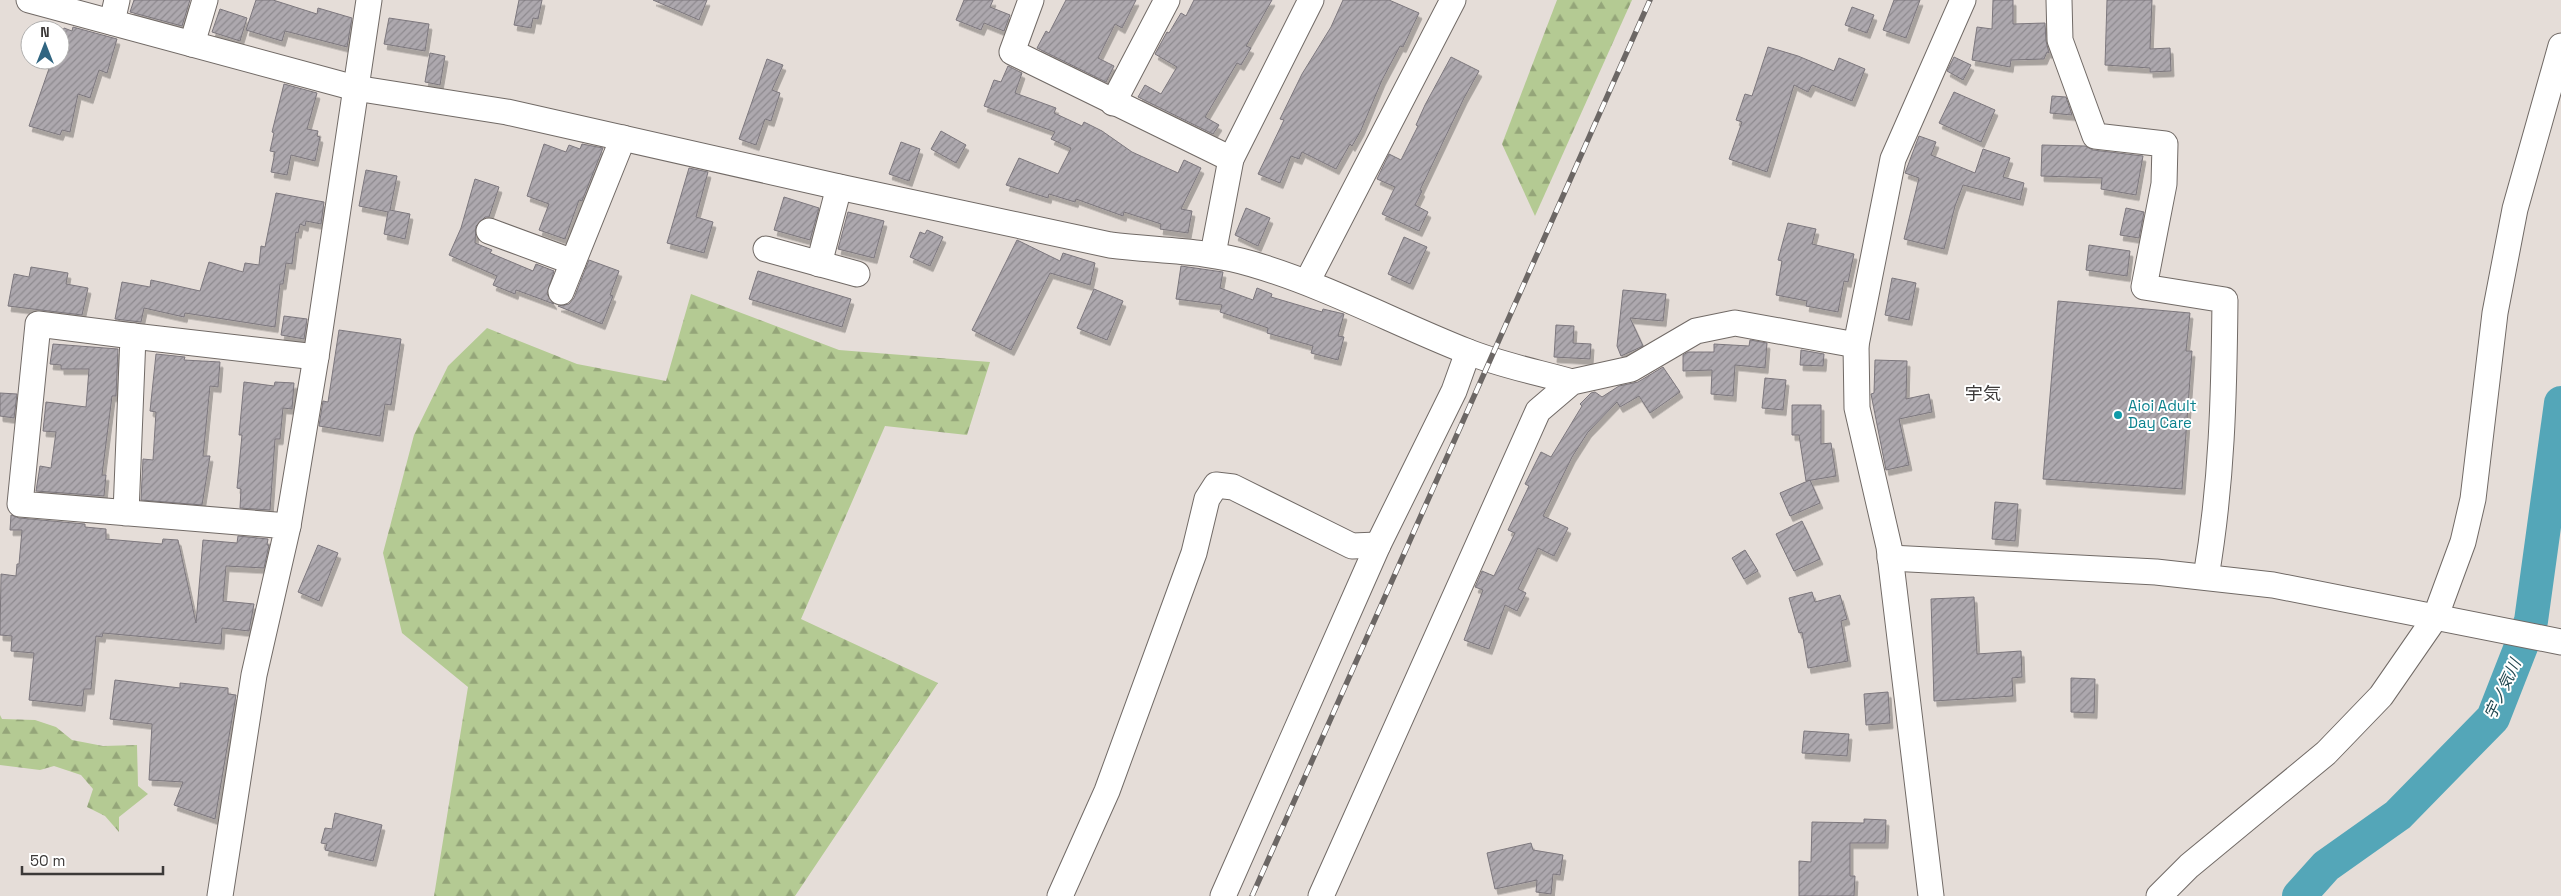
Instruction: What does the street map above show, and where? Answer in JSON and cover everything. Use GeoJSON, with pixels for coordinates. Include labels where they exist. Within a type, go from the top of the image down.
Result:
{"type":"FeatureCollection","features":[{"type":"Feature","properties":{"kind":"street"},"geometry":{"type":"LineString","coordinates":[[29,0],[115,11],[192,44],[355,88],[507,112],[839,187],[1110,245],[1213,254],[1252,263],[1307,282],[1468,352],[1572,382]]}},
{"type":"Feature","properties":{"kind":"street"},"geometry":{"type":"LineString","coordinates":[[192,44],[205,0]]}},
{"type":"Feature","properties":{"kind":"street"},"geometry":{"type":"LineString","coordinates":[[220,896],[254,675],[288,526],[316,357],[369,0]]}},
{"type":"Feature","properties":{"kind":"street"},"geometry":{"type":"LineString","coordinates":[[1031,0],[1012,52],[1113,104],[1231,159]]}},
{"type":"Feature","properties":{"kind":"street"},"geometry":{"type":"LineString","coordinates":[[1113,104],[1167,0]]}},
{"type":"Feature","properties":{"kind":"street"},"geometry":{"type":"LineString","coordinates":[[1213,254],[1231,159],[1311,0]]}},
{"type":"Feature","properties":{"kind":"street"},"geometry":{"type":"LineString","coordinates":[[1931,896],[1890,558],[1857,408],[1856,345],[1862,307],[1893,159],[1963,0]]}},
{"type":"Feature","properties":{"kind":"street"},"geometry":{"type":"LineString","coordinates":[[2059,0],[2060,40],[2095,136],[2165,144],[2164,184],[2144,287],[2225,300],[2222,462],[2206,577]]}},
{"type":"Feature","properties":{"kind":"street"},"geometry":{"type":"LineString","coordinates":[[1307,282],[1445,3]]}},
{"type":"Feature","properties":{"kind":"street"},"geometry":{"type":"LineString","coordinates":[[2159,896],[2189,866],[2326,753],[2381,696],[2435,618],[2463,542],[2473,499],[2495,313],[2515,209],[2561,46]]}},
{"type":"Feature","properties":{"kind":"street"},"geometry":{"type":"LineString","coordinates":[[561,292],[623,138]]}},
{"type":"Feature","properties":{"kind":"street"},"geometry":{"type":"LineString","coordinates":[[819,264],[839,187]]}},
{"type":"Feature","properties":{"kind":"street"},"geometry":{"type":"LineString","coordinates":[[489,231],[573,262]]}},
{"type":"Feature","properties":{"kind":"street"},"geometry":{"type":"LineString","coordinates":[[766,249],[857,274]]}},
{"type":"Feature","properties":{"kind":"street"},"geometry":{"type":"LineString","coordinates":[[1321,896],[1538,411],[1572,382],[1631,369],[1696,331],[1735,322],[1856,345]]}},
{"type":"Feature","properties":{"kind":"street"},"geometry":{"type":"LineString","coordinates":[[288,526],[20,504],[38,324],[316,357]]}},
{"type":"Feature","properties":{"kind":"street"},"geometry":{"type":"LineString","coordinates":[[126,513],[134,336]]}},
{"type":"Feature","properties":{"kind":"street"},"geometry":{"type":"LineString","coordinates":[[1223,896],[1378,545],[1454,391],[1468,352]]}},
{"type":"Feature","properties":{"kind":"street"},"geometry":{"type":"LineString","coordinates":[[1060,896],[1106,791],[1194,553],[1207,499],[1216,485],[1233,486],[1352,546],[1378,545]]}},
{"type":"Feature","properties":{"kind":"street"},"geometry":{"type":"LineString","coordinates":[[1890,558],[2146,571],[2272,585],[2561,642]]}},
{"type":"Feature","properties":{"kind":"green space"},"geometry":{"type":"Polygon","coordinates":[[[1557,0],[1632,0],[1535,216],[1502,144],[1557,0]]]}},
{"type":"Feature","properties":{"kind":"green space"},"geometry":{"type":"Polygon","coordinates":[[[691,294],[839,350],[990,362],[967,435],[885,426],[801,619],[938,683],[795,896],[434,896],[468,687],[402,633],[383,553],[414,435],[448,366],[487,328],[577,364],[666,381],[691,294]]]}},
{"type":"Feature","properties":{"kind":"green space"},"geometry":{"type":"Polygon","coordinates":[[[0,715],[2,719],[35,720],[56,727],[72,740],[103,746],[137,745],[138,786],[148,794],[119,817],[119,832],[105,816],[87,807],[93,789],[81,775],[54,766],[40,770],[0,765],[0,715]]]}},
{"type":"Feature","properties":{"kind":"building"},"geometry":{"type":"Polygon","coordinates":[[[134,0],[190,0],[182,26],[130,12],[134,0]]]}},
{"type":"Feature","properties":{"kind":"building"},"geometry":{"type":"Polygon","coordinates":[[[256,0],[273,0],[317,14],[318,8],[352,18],[347,47],[285,31],[282,41],[246,30],[256,0]]]}},
{"type":"Feature","properties":{"kind":"building"},"geometry":{"type":"Polygon","coordinates":[[[519,0],[542,0],[538,19],[533,18],[531,28],[514,25],[519,0]]]}},
{"type":"Feature","properties":{"kind":"building"},"geometry":{"type":"Polygon","coordinates":[[[653,0],[707,0],[699,20],[653,0]]]}},
{"type":"Feature","properties":{"kind":"building"},"geometry":{"type":"Polygon","coordinates":[[[964,0],[993,0],[990,7],[1010,15],[1004,31],[984,23],[981,30],[956,20],[964,0]]]}},
{"type":"Feature","properties":{"kind":"building"},"geometry":{"type":"Polygon","coordinates":[[[1066,0],[1136,0],[1122,28],[1115,24],[1098,58],[1114,66],[1106,82],[1037,48],[1046,31],[1049,33],[1066,0]]]}},
{"type":"Feature","properties":{"kind":"building"},"geometry":{"type":"Polygon","coordinates":[[[1194,0],[1272,0],[1246,46],[1251,48],[1241,65],[1237,63],[1205,117],[1219,125],[1213,134],[1138,97],[1145,85],[1161,94],[1177,67],[1155,54],[1167,32],[1169,33],[1181,13],[1186,16],[1194,0]]]}},
{"type":"Feature","properties":{"kind":"building"},"geometry":{"type":"Polygon","coordinates":[[[1343,0],[1389,0],[1419,13],[1403,47],[1400,46],[1382,80],[1361,130],[1352,146],[1350,144],[1336,169],[1302,152],[1299,159],[1291,156],[1280,183],[1258,174],[1284,120],[1280,119],[1302,74],[1331,27],[1343,0]]]}},
{"type":"Feature","properties":{"kind":"building"},"geometry":{"type":"Polygon","coordinates":[[[1894,0],[1920,0],[1906,38],[1883,30],[1894,0]]]}},
{"type":"Feature","properties":{"kind":"building"},"geometry":{"type":"Polygon","coordinates":[[[1993,0],[2013,0],[2013,24],[2045,23],[2049,53],[2047,52],[2044,59],[2011,60],[2010,67],[1972,60],[1977,27],[1992,29],[1993,0]]]}},
{"type":"Feature","properties":{"kind":"building"},"geometry":{"type":"Polygon","coordinates":[[[2107,0],[2152,0],[2150,49],[2170,48],[2171,71],[2150,72],[2150,68],[2105,65],[2107,0]]]}},
{"type":"Feature","properties":{"kind":"building"},"geometry":{"type":"Polygon","coordinates":[[[1852,7],[1874,15],[1867,33],[1845,25],[1852,7]]]}},
{"type":"Feature","properties":{"kind":"building"},"geometry":{"type":"Polygon","coordinates":[[[220,9],[247,18],[240,41],[212,32],[220,9]]]}},
{"type":"Feature","properties":{"kind":"building"},"geometry":{"type":"Polygon","coordinates":[[[389,18],[429,24],[425,51],[384,44],[389,18]]]}},
{"type":"Feature","properties":{"kind":"building"},"geometry":{"type":"Polygon","coordinates":[[[73,27],[117,39],[107,73],[99,70],[90,98],[78,94],[70,132],[62,130],[60,135],[29,126],[49,70],[70,70],[70,30],[72,31],[73,27]]]}},
{"type":"Feature","properties":{"kind":"building"},"geometry":{"type":"Polygon","coordinates":[[[1768,47],[1798,56],[1834,71],[1839,58],[1865,69],[1852,101],[1812,85],[1808,92],[1794,85],[1767,172],[1729,159],[1742,122],[1736,120],[1745,94],[1752,96],[1768,47]]]}},
{"type":"Feature","properties":{"kind":"building"},"geometry":{"type":"Polygon","coordinates":[[[430,53],[445,56],[440,85],[425,82],[430,53]]]}},
{"type":"Feature","properties":{"kind":"building"},"geometry":{"type":"Polygon","coordinates":[[[1451,57],[1479,71],[1420,190],[1422,191],[1415,205],[1428,212],[1419,231],[1382,214],[1395,187],[1377,179],[1389,154],[1401,160],[1418,126],[1416,125],[1425,105],[1451,57]]]}},
{"type":"Feature","properties":{"kind":"building"},"geometry":{"type":"Polygon","coordinates":[[[1954,57],[1971,65],[1963,80],[1947,71],[1954,57]]]}},
{"type":"Feature","properties":{"kind":"building"},"geometry":{"type":"Polygon","coordinates":[[[767,59],[783,65],[772,90],[780,93],[771,121],[765,119],[756,145],[739,139],[767,59]]]}},
{"type":"Feature","properties":{"kind":"building"},"geometry":{"type":"Polygon","coordinates":[[[1008,66],[1022,73],[1015,93],[1056,108],[1054,113],[1082,126],[1084,122],[1102,131],[1132,152],[1178,173],[1184,160],[1201,168],[1181,209],[1192,211],[1188,233],[1160,229],[1161,224],[1124,212],[1123,216],[1076,199],[1075,202],[1049,194],[1048,198],[1006,185],[1019,158],[1058,174],[1071,148],[1051,139],[1055,132],[984,106],[994,80],[1001,82],[1008,66]]]}},
{"type":"Feature","properties":{"kind":"building"},"geometry":{"type":"Polygon","coordinates":[[[284,84],[317,93],[307,129],[318,131],[317,136],[320,137],[315,161],[291,155],[287,175],[271,172],[275,152],[270,151],[274,133],[272,132],[284,84]]]}},
{"type":"Feature","properties":{"kind":"building"},"geometry":{"type":"Polygon","coordinates":[[[1954,92],[1995,110],[1981,142],[1939,123],[1954,92]]]}},
{"type":"Feature","properties":{"kind":"building"},"geometry":{"type":"Polygon","coordinates":[[[2052,96],[2066,97],[2072,115],[2050,113],[2052,96]]]}},
{"type":"Feature","properties":{"kind":"building"},"geometry":{"type":"Polygon","coordinates":[[[941,131],[966,145],[956,163],[931,149],[941,131]]]}},
{"type":"Feature","properties":{"kind":"building"},"geometry":{"type":"Polygon","coordinates":[[[1919,136],[1936,142],[1931,155],[1975,173],[1983,149],[2010,158],[2003,177],[2024,183],[2020,200],[1963,185],[1955,206],[1944,249],[1904,239],[1919,178],[1905,173],[1919,136]]]}},
{"type":"Feature","properties":{"kind":"building"},"geometry":{"type":"Polygon","coordinates":[[[901,142],[920,149],[909,181],[889,174],[901,142]]]}},
{"type":"Feature","properties":{"kind":"building"},"geometry":{"type":"Polygon","coordinates":[[[544,144],[566,152],[569,145],[580,149],[582,144],[603,148],[582,201],[579,200],[565,239],[539,230],[549,204],[527,196],[544,144]]]}},
{"type":"Feature","properties":{"kind":"building"},"geometry":{"type":"Polygon","coordinates":[[[2042,145],[2085,146],[2093,150],[2143,156],[2136,195],[2101,189],[2102,178],[2041,176],[2042,145]]]}},
{"type":"Feature","properties":{"kind":"building"},"geometry":{"type":"Polygon","coordinates":[[[689,168],[708,172],[696,217],[713,222],[704,253],[667,243],[689,168]]]}},
{"type":"Feature","properties":{"kind":"building"},"geometry":{"type":"Polygon","coordinates":[[[366,170],[397,176],[390,210],[410,214],[405,239],[384,234],[388,212],[359,206],[366,170]]]}},
{"type":"Feature","properties":{"kind":"building"},"geometry":{"type":"Polygon","coordinates":[[[475,179],[499,187],[489,217],[485,217],[476,226],[475,243],[492,250],[490,253],[533,271],[536,264],[554,271],[547,294],[554,304],[516,290],[515,294],[493,285],[497,276],[449,255],[461,228],[475,179]]]}},
{"type":"Feature","properties":{"kind":"building"},"geometry":{"type":"Polygon","coordinates":[[[276,193],[324,202],[321,224],[306,221],[305,226],[300,224],[298,233],[296,232],[292,264],[286,263],[283,284],[280,284],[275,327],[185,313],[184,317],[144,308],[141,322],[115,319],[122,282],[150,287],[151,280],[200,291],[209,262],[243,272],[245,263],[259,265],[261,246],[265,247],[276,193]]]}},
{"type":"Feature","properties":{"kind":"building"},"geometry":{"type":"Polygon","coordinates":[[[784,197],[819,208],[810,240],[774,230],[784,197]]]}},
{"type":"Feature","properties":{"kind":"building"},"geometry":{"type":"Polygon","coordinates":[[[1246,208],[1270,218],[1258,246],[1235,235],[1246,208]]]}},
{"type":"Feature","properties":{"kind":"building"},"geometry":{"type":"Polygon","coordinates":[[[2126,208],[2144,212],[2139,238],[2120,235],[2126,208]]]}},
{"type":"Feature","properties":{"kind":"building"},"geometry":{"type":"Polygon","coordinates":[[[848,212],[884,221],[874,258],[838,249],[848,212]]]}},
{"type":"Feature","properties":{"kind":"building"},"geometry":{"type":"Polygon","coordinates":[[[1788,223],[1816,229],[1812,244],[1854,254],[1848,282],[1844,281],[1838,312],[1806,306],[1807,301],[1776,295],[1782,261],[1778,260],[1788,223]]]}},
{"type":"Feature","properties":{"kind":"building"},"geometry":{"type":"Polygon","coordinates":[[[927,230],[943,237],[930,266],[910,257],[920,232],[925,234],[927,230]]]}},
{"type":"Feature","properties":{"kind":"building"},"geometry":{"type":"Polygon","coordinates":[[[1404,237],[1427,247],[1410,284],[1388,274],[1404,237]]]}},
{"type":"Feature","properties":{"kind":"building"},"geometry":{"type":"Polygon","coordinates":[[[1017,240],[1060,261],[1063,253],[1095,263],[1090,285],[1050,273],[1011,350],[972,330],[1017,240]]]}},
{"type":"Feature","properties":{"kind":"building"},"geometry":{"type":"Polygon","coordinates":[[[2089,245],[2130,251],[2127,276],[2086,270],[2089,245]]]}},
{"type":"Feature","properties":{"kind":"building"},"geometry":{"type":"Polygon","coordinates":[[[589,260],[619,271],[610,295],[613,296],[602,324],[558,306],[569,304],[574,298],[589,260]]]}},
{"type":"Feature","properties":{"kind":"building"},"geometry":{"type":"Polygon","coordinates":[[[1181,266],[1223,272],[1220,288],[1253,300],[1257,288],[1272,294],[1271,297],[1322,312],[1323,309],[1344,314],[1338,336],[1344,337],[1338,360],[1311,353],[1313,346],[1267,333],[1268,328],[1220,312],[1222,305],[1176,299],[1181,266]]]}},
{"type":"Feature","properties":{"kind":"building"},"geometry":{"type":"Polygon","coordinates":[[[31,267],[68,273],[66,284],[88,288],[82,315],[8,306],[14,274],[29,277],[31,267]]]}},
{"type":"Feature","properties":{"kind":"building"},"geometry":{"type":"Polygon","coordinates":[[[758,271],[851,299],[842,327],[749,299],[758,271]]]}},
{"type":"Feature","properties":{"kind":"building"},"geometry":{"type":"Polygon","coordinates":[[[1892,278],[1916,283],[1909,320],[1885,315],[1892,278]]]}},
{"type":"Feature","properties":{"kind":"building"},"geometry":{"type":"Polygon","coordinates":[[[1094,289],[1123,301],[1107,340],[1077,328],[1094,289]]]}},
{"type":"Feature","properties":{"kind":"building"},"geometry":{"type":"Polygon","coordinates":[[[1623,290],[1666,294],[1663,321],[1630,318],[1643,346],[1621,356],[1617,346],[1623,290]]]}},
{"type":"Feature","properties":{"kind":"building","name":"Aioi Adult Day Care"},"geometry":{"type":"Polygon","coordinates":[[[2058,301],[2190,313],[2186,351],[2192,351],[2182,489],[2043,479],[2058,301]]]}},
{"type":"Feature","properties":{"kind":"building"},"geometry":{"type":"Polygon","coordinates":[[[284,316],[307,319],[304,339],[281,335],[284,316]]]}},
{"type":"Feature","properties":{"kind":"building"},"geometry":{"type":"Polygon","coordinates":[[[1556,325],[1574,326],[1573,343],[1591,344],[1590,359],[1554,357],[1556,325]]]}},
{"type":"Feature","properties":{"kind":"building"},"geometry":{"type":"Polygon","coordinates":[[[339,330],[401,339],[391,405],[385,404],[380,436],[319,426],[323,401],[328,402],[339,330]]]}},
{"type":"Feature","properties":{"kind":"building"},"geometry":{"type":"Polygon","coordinates":[[[1750,340],[1767,343],[1765,368],[1735,365],[1733,396],[1711,394],[1712,370],[1683,371],[1683,355],[1688,352],[1714,352],[1714,344],[1749,346],[1750,340]]]}},
{"type":"Feature","properties":{"kind":"building"},"geometry":{"type":"Polygon","coordinates":[[[53,344],[118,349],[116,396],[112,396],[102,475],[106,475],[104,496],[36,491],[40,466],[51,468],[56,432],[43,431],[46,402],[86,407],[89,369],[61,369],[61,365],[50,364],[53,344]]]}},
{"type":"Feature","properties":{"kind":"building"},"geometry":{"type":"Polygon","coordinates":[[[1801,350],[1824,354],[1823,366],[1800,365],[1801,350]]]}},
{"type":"Feature","properties":{"kind":"building"},"geometry":{"type":"Polygon","coordinates":[[[156,354],[185,357],[184,360],[220,362],[218,387],[210,386],[203,456],[210,456],[202,505],[141,500],[143,459],[153,460],[156,412],[150,411],[156,354]]]}},
{"type":"Feature","properties":{"kind":"building"},"geometry":{"type":"Polygon","coordinates":[[[1875,360],[1907,361],[1906,399],[1929,394],[1932,412],[1899,419],[1909,465],[1886,470],[1871,394],[1874,393],[1875,360]]]}},
{"type":"Feature","properties":{"kind":"building"},"geometry":{"type":"Polygon","coordinates":[[[1663,367],[1680,392],[1650,413],[1639,396],[1620,407],[1617,402],[1588,432],[1572,457],[1543,516],[1568,528],[1554,556],[1538,548],[1518,589],[1526,593],[1517,611],[1505,605],[1489,649],[1464,640],[1483,590],[1475,587],[1482,571],[1494,576],[1515,533],[1508,530],[1529,486],[1525,484],[1541,452],[1551,457],[1582,406],[1580,404],[1591,393],[1595,392],[1602,397],[1619,386],[1638,382],[1663,367]]]}},
{"type":"Feature","properties":{"kind":"building"},"geometry":{"type":"Polygon","coordinates":[[[1765,378],[1786,380],[1783,410],[1762,408],[1765,378]]]}},
{"type":"Feature","properties":{"kind":"building"},"geometry":{"type":"Polygon","coordinates":[[[244,382],[274,386],[275,382],[294,383],[292,409],[283,408],[280,439],[275,439],[270,510],[240,508],[241,489],[237,488],[244,382]]]}},
{"type":"Feature","properties":{"kind":"building"},"geometry":{"type":"Polygon","coordinates":[[[0,393],[17,394],[14,418],[0,416],[0,393]]]}},
{"type":"Feature","properties":{"kind":"building"},"geometry":{"type":"Polygon","coordinates":[[[1792,405],[1821,405],[1821,444],[1831,443],[1836,476],[1806,481],[1799,435],[1792,435],[1792,405]]]}},
{"type":"Feature","properties":{"kind":"building"},"geometry":{"type":"Polygon","coordinates":[[[1810,480],[1820,503],[1790,516],[1780,493],[1810,480]]]}},
{"type":"Feature","properties":{"kind":"building"},"geometry":{"type":"Polygon","coordinates":[[[1995,502],[2018,504],[2015,541],[1992,539],[1995,502]]]}},
{"type":"Feature","properties":{"kind":"building"},"geometry":{"type":"Polygon","coordinates":[[[11,515],[19,518],[85,524],[85,527],[106,529],[106,539],[162,544],[163,539],[178,540],[196,623],[203,540],[237,543],[238,536],[268,539],[267,545],[269,545],[264,568],[226,566],[223,601],[254,604],[249,631],[222,628],[221,644],[103,633],[102,637],[96,636],[91,689],[84,689],[82,706],[29,700],[34,653],[11,651],[12,636],[0,635],[1,574],[16,576],[17,564],[19,564],[22,530],[10,530],[11,515]]]}},
{"type":"Feature","properties":{"kind":"building"},"geometry":{"type":"Polygon","coordinates":[[[1802,521],[1820,559],[1794,571],[1776,534],[1802,521]]]}},
{"type":"Feature","properties":{"kind":"building"},"geometry":{"type":"Polygon","coordinates":[[[318,545],[338,553],[319,601],[298,592],[318,545]]]}},
{"type":"Feature","properties":{"kind":"building"},"geometry":{"type":"Polygon","coordinates":[[[1745,550],[1758,571],[1744,579],[1732,558],[1745,550]]]}},
{"type":"Feature","properties":{"kind":"building"},"geometry":{"type":"Polygon","coordinates":[[[1812,592],[1815,602],[1840,595],[1847,619],[1841,621],[1848,661],[1808,668],[1802,632],[1799,633],[1789,598],[1812,592]]]}},
{"type":"Feature","properties":{"kind":"building"},"geometry":{"type":"Polygon","coordinates":[[[1974,597],[1977,654],[2021,651],[2022,677],[2012,678],[2013,696],[1934,701],[1931,599],[1974,597]]]}},
{"type":"Feature","properties":{"kind":"building"},"geometry":{"type":"Polygon","coordinates":[[[2071,678],[2095,679],[2094,713],[2071,712],[2071,678]]]}},
{"type":"Feature","properties":{"kind":"building"},"geometry":{"type":"Polygon","coordinates":[[[115,680],[180,688],[180,683],[228,688],[228,694],[236,695],[215,819],[174,805],[183,782],[149,780],[152,724],[110,719],[115,680]]]}},
{"type":"Feature","properties":{"kind":"building"},"geometry":{"type":"Polygon","coordinates":[[[1888,692],[1890,723],[1866,725],[1864,694],[1888,692]]]}},
{"type":"Feature","properties":{"kind":"building"},"geometry":{"type":"Polygon","coordinates":[[[1804,731],[1849,734],[1847,756],[1802,753],[1804,731]]]}},
{"type":"Feature","properties":{"kind":"building"},"geometry":{"type":"Polygon","coordinates":[[[335,813],[382,825],[373,861],[325,850],[327,844],[321,843],[325,828],[332,829],[335,813]]]}},
{"type":"Feature","properties":{"kind":"building"},"geometry":{"type":"Polygon","coordinates":[[[1864,819],[1886,820],[1885,843],[1850,843],[1850,876],[1855,876],[1854,896],[1799,896],[1799,861],[1811,862],[1812,822],[1864,823],[1864,819]]]}},
{"type":"Feature","properties":{"kind":"building"},"geometry":{"type":"Polygon","coordinates":[[[1531,843],[1533,850],[1563,855],[1560,875],[1553,874],[1551,894],[1536,892],[1537,880],[1495,889],[1487,853],[1531,843]]]}},
{"type":"Feature","properties":{"kind":"waterway","name":"宇ノ気川"},"geometry":{"type":"LineString","coordinates":[[2299,896],[2326,866],[2398,815],[2493,718],[2531,621],[2561,403]]}},
{"type":"Feature","properties":{"kind":"railway"},"geometry":{"type":"LineString","coordinates":[[1252,896],[1650,0]]}},
{"type":"Feature","properties":{"kind":"place","name":"Aioi Adult Day Care"},"geometry":{"type":"Point","coordinates":[2118,415]}},
{"type":"Feature","properties":{"kind":"district","name":"宇気"},"geometry":{"type":"Point","coordinates":[1983,394]}}]}
